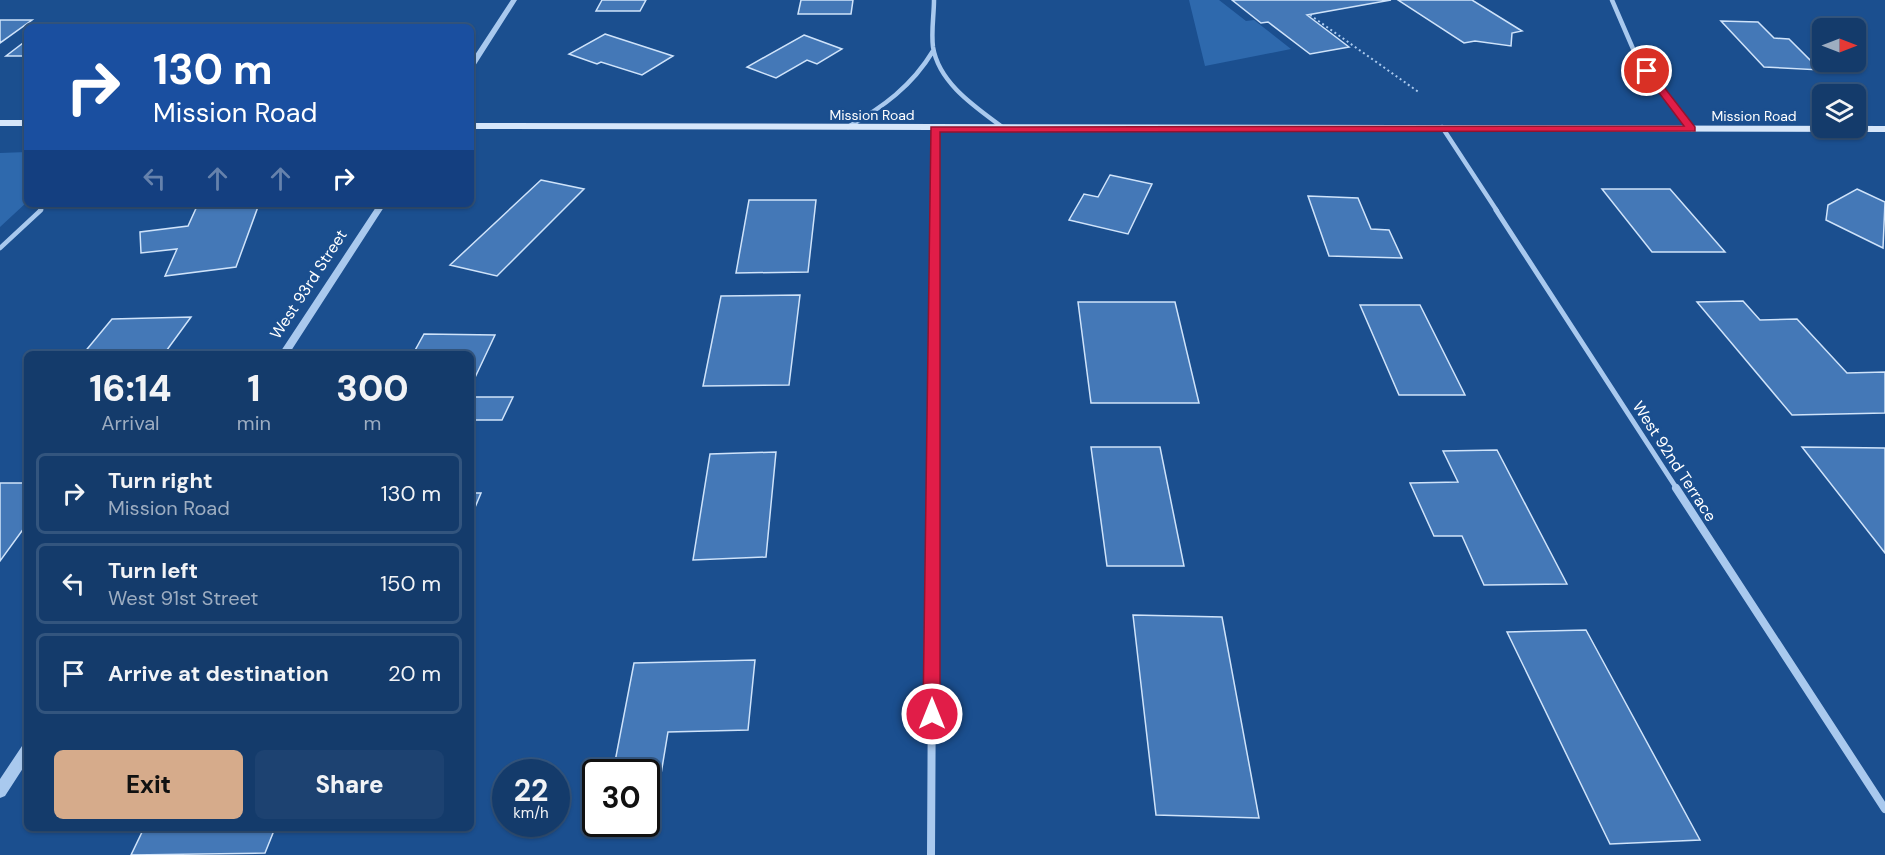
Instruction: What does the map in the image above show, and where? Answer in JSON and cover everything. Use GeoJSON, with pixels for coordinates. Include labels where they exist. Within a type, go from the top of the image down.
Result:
{"type":"FeatureCollection","features":[{"type":"Feature","properties":{"kind":"main road"},"geometry":{"type":"LineString","coordinates":[[0,123],[24,123]]}},
{"type":"Feature","properties":{"kind":"main road","name":"Mission Road"},"geometry":{"type":"LineString","coordinates":[[474,126],[935,129],[1885,129]]}},
{"type":"Feature","properties":{"kind":"street"},"geometry":{"type":"LineString","coordinates":[[474,61],[514,0]]}},
{"type":"Feature","properties":{"kind":"street"},"geometry":{"type":"LineString","coordinates":[[934,0],[933,51],[943,73],[975,108],[1005,129]]}},
{"type":"Feature","properties":{"kind":"street"},"geometry":{"type":"LineString","coordinates":[[1612,0],[1637,58],[1692,129]]}},
{"type":"Feature","properties":{"kind":"street"},"geometry":{"type":"LineString","coordinates":[[846,128],[897,97],[921,73],[933,51]]}},
{"type":"Feature","properties":{"kind":"street","name":"West 92nd Terrace"},"geometry":{"type":"LineString","coordinates":[[1442,128],[1885,809]]}},
{"type":"Feature","properties":{"kind":"street"},"geometry":{"type":"LineString","coordinates":[[931,855],[935,129]]}},
{"type":"Feature","properties":{"kind":"street","name":"West 93rd Street"},"geometry":{"type":"LineString","coordinates":[[286,351],[380,207]]}},
{"type":"Feature","properties":{"kind":"street"},"geometry":{"type":"LineString","coordinates":[[0,791],[24,755]]}},
{"type":"Feature","properties":{"kind":"lane"},"geometry":{"type":"LineString","coordinates":[[0,248],[44,207]]}},
{"type":"Feature","properties":{"kind":"path"},"geometry":{"type":"LineString","coordinates":[[1310,15],[1420,93]]}},
{"type":"Feature","properties":{"kind":"shaded area"},"geometry":{"type":"Polygon","coordinates":[[[1189,0],[1219,0],[1246,21],[1254,20],[1291,49],[1205,66],[1189,0]]]}},
{"type":"Feature","properties":{"kind":"shaded area"},"geometry":{"type":"Polygon","coordinates":[[[24,152],[24,205],[0,227],[0,153],[24,152]]]}},
{"type":"Feature","properties":{"kind":"building"},"geometry":{"type":"Polygon","coordinates":[[[602,0],[646,0],[640,11],[596,11],[602,0]]]}},
{"type":"Feature","properties":{"kind":"building"},"geometry":{"type":"Polygon","coordinates":[[[801,0],[853,0],[851,14],[798,14],[801,0]]]}},
{"type":"Feature","properties":{"kind":"building"},"geometry":{"type":"Polygon","coordinates":[[[1232,0],[1391,0],[1307,15],[1349,47],[1310,54],[1268,22],[1261,23],[1232,0]]]}},
{"type":"Feature","properties":{"kind":"building"},"geometry":{"type":"Polygon","coordinates":[[[1398,0],[1472,0],[1522,31],[1512,33],[1511,46],[1475,41],[1464,43],[1398,0]]]}},
{"type":"Feature","properties":{"kind":"building"},"geometry":{"type":"Polygon","coordinates":[[[0,20],[32,20],[24,24],[0,43],[0,20]]]}},
{"type":"Feature","properties":{"kind":"building"},"geometry":{"type":"Polygon","coordinates":[[[1721,21],[1758,22],[1774,38],[1789,39],[1812,62],[1812,70],[1764,67],[1721,21]]]}},
{"type":"Feature","properties":{"kind":"building"},"geometry":{"type":"Polygon","coordinates":[[[605,34],[673,56],[642,75],[601,62],[597,64],[569,54],[605,34]]]}},
{"type":"Feature","properties":{"kind":"building"},"geometry":{"type":"Polygon","coordinates":[[[804,35],[842,49],[817,64],[807,60],[776,78],[747,67],[804,35]]]}},
{"type":"Feature","properties":{"kind":"building"},"geometry":{"type":"Polygon","coordinates":[[[24,42],[24,56],[6,56],[24,42]]]}},
{"type":"Feature","properties":{"kind":"building"},"geometry":{"type":"Polygon","coordinates":[[[1110,175],[1152,184],[1128,234],[1069,220],[1084,194],[1098,197],[1110,175]]]}},
{"type":"Feature","properties":{"kind":"building"},"geometry":{"type":"Polygon","coordinates":[[[541,180],[584,189],[497,276],[450,265],[541,180]]]}},
{"type":"Feature","properties":{"kind":"building"},"geometry":{"type":"Polygon","coordinates":[[[1602,189],[1670,189],[1725,252],[1652,252],[1602,189]]]}},
{"type":"Feature","properties":{"kind":"building"},"geometry":{"type":"Polygon","coordinates":[[[1857,189],[1885,202],[1883,248],[1826,220],[1828,205],[1857,189]]]}},
{"type":"Feature","properties":{"kind":"building"},"geometry":{"type":"Polygon","coordinates":[[[1308,196],[1358,198],[1371,229],[1389,230],[1402,258],[1329,256],[1308,196]]]}},
{"type":"Feature","properties":{"kind":"building"},"geometry":{"type":"Polygon","coordinates":[[[749,200],[816,200],[808,272],[736,273],[749,200]]]}},
{"type":"Feature","properties":{"kind":"building"},"geometry":{"type":"Polygon","coordinates":[[[197,207],[258,207],[236,267],[165,276],[177,249],[141,253],[140,232],[188,226],[197,207]]]}},
{"type":"Feature","properties":{"kind":"building"},"geometry":{"type":"Polygon","coordinates":[[[800,295],[789,385],[703,386],[721,296],[800,295]]]}},
{"type":"Feature","properties":{"kind":"building"},"geometry":{"type":"Polygon","coordinates":[[[1743,301],[1760,320],[1797,319],[1847,373],[1885,372],[1885,413],[1792,415],[1697,302],[1743,301]]]}},
{"type":"Feature","properties":{"kind":"building"},"geometry":{"type":"Polygon","coordinates":[[[1078,302],[1175,302],[1199,403],[1091,403],[1078,302]]]}},
{"type":"Feature","properties":{"kind":"building"},"geometry":{"type":"Polygon","coordinates":[[[1360,305],[1420,305],[1465,395],[1399,395],[1360,305]]]}},
{"type":"Feature","properties":{"kind":"building"},"geometry":{"type":"Polygon","coordinates":[[[191,317],[166,351],[85,351],[112,319],[191,317]]]}},
{"type":"Feature","properties":{"kind":"building"},"geometry":{"type":"Polygon","coordinates":[[[424,334],[495,335],[474,380],[474,351],[415,351],[424,334]]]}},
{"type":"Feature","properties":{"kind":"building"},"geometry":{"type":"Polygon","coordinates":[[[474,397],[513,397],[502,420],[474,420],[474,397]]]}},
{"type":"Feature","properties":{"kind":"building"},"geometry":{"type":"Polygon","coordinates":[[[1091,447],[1160,447],[1184,566],[1107,566],[1091,447]]]}},
{"type":"Feature","properties":{"kind":"building"},"geometry":{"type":"Polygon","coordinates":[[[1802,447],[1885,448],[1885,553],[1802,447]]]}},
{"type":"Feature","properties":{"kind":"building"},"geometry":{"type":"Polygon","coordinates":[[[1497,450],[1567,584],[1484,585],[1462,536],[1434,536],[1410,483],[1458,482],[1443,451],[1497,450]]]}},
{"type":"Feature","properties":{"kind":"building"},"geometry":{"type":"Polygon","coordinates":[[[776,452],[766,557],[693,560],[710,454],[776,452]]]}},
{"type":"Feature","properties":{"kind":"building"},"geometry":{"type":"Polygon","coordinates":[[[0,483],[24,483],[24,528],[0,561],[0,483]]]}},
{"type":"Feature","properties":{"kind":"building"},"geometry":{"type":"Polygon","coordinates":[[[474,493],[481,493],[474,510],[474,493]]]}},
{"type":"Feature","properties":{"kind":"building"},"geometry":{"type":"Polygon","coordinates":[[[1133,615],[1222,617],[1259,818],[1156,815],[1133,615]]]}},
{"type":"Feature","properties":{"kind":"building"},"geometry":{"type":"Polygon","coordinates":[[[1586,630],[1700,840],[1610,844],[1507,632],[1586,630]]]}},
{"type":"Feature","properties":{"kind":"building"},"geometry":{"type":"Polygon","coordinates":[[[755,660],[748,730],[668,732],[660,780],[660,759],[616,759],[634,663],[755,660]]]}},
{"type":"Feature","properties":{"kind":"building"},"geometry":{"type":"Polygon","coordinates":[[[143,831],[274,831],[265,853],[131,855],[143,831]]]}},
{"type":"Feature","properties":{"kind":"route"},"geometry":{"type":"LineString","coordinates":[[932,714],[935,129],[1692,129],[1647,71]]}}]}
